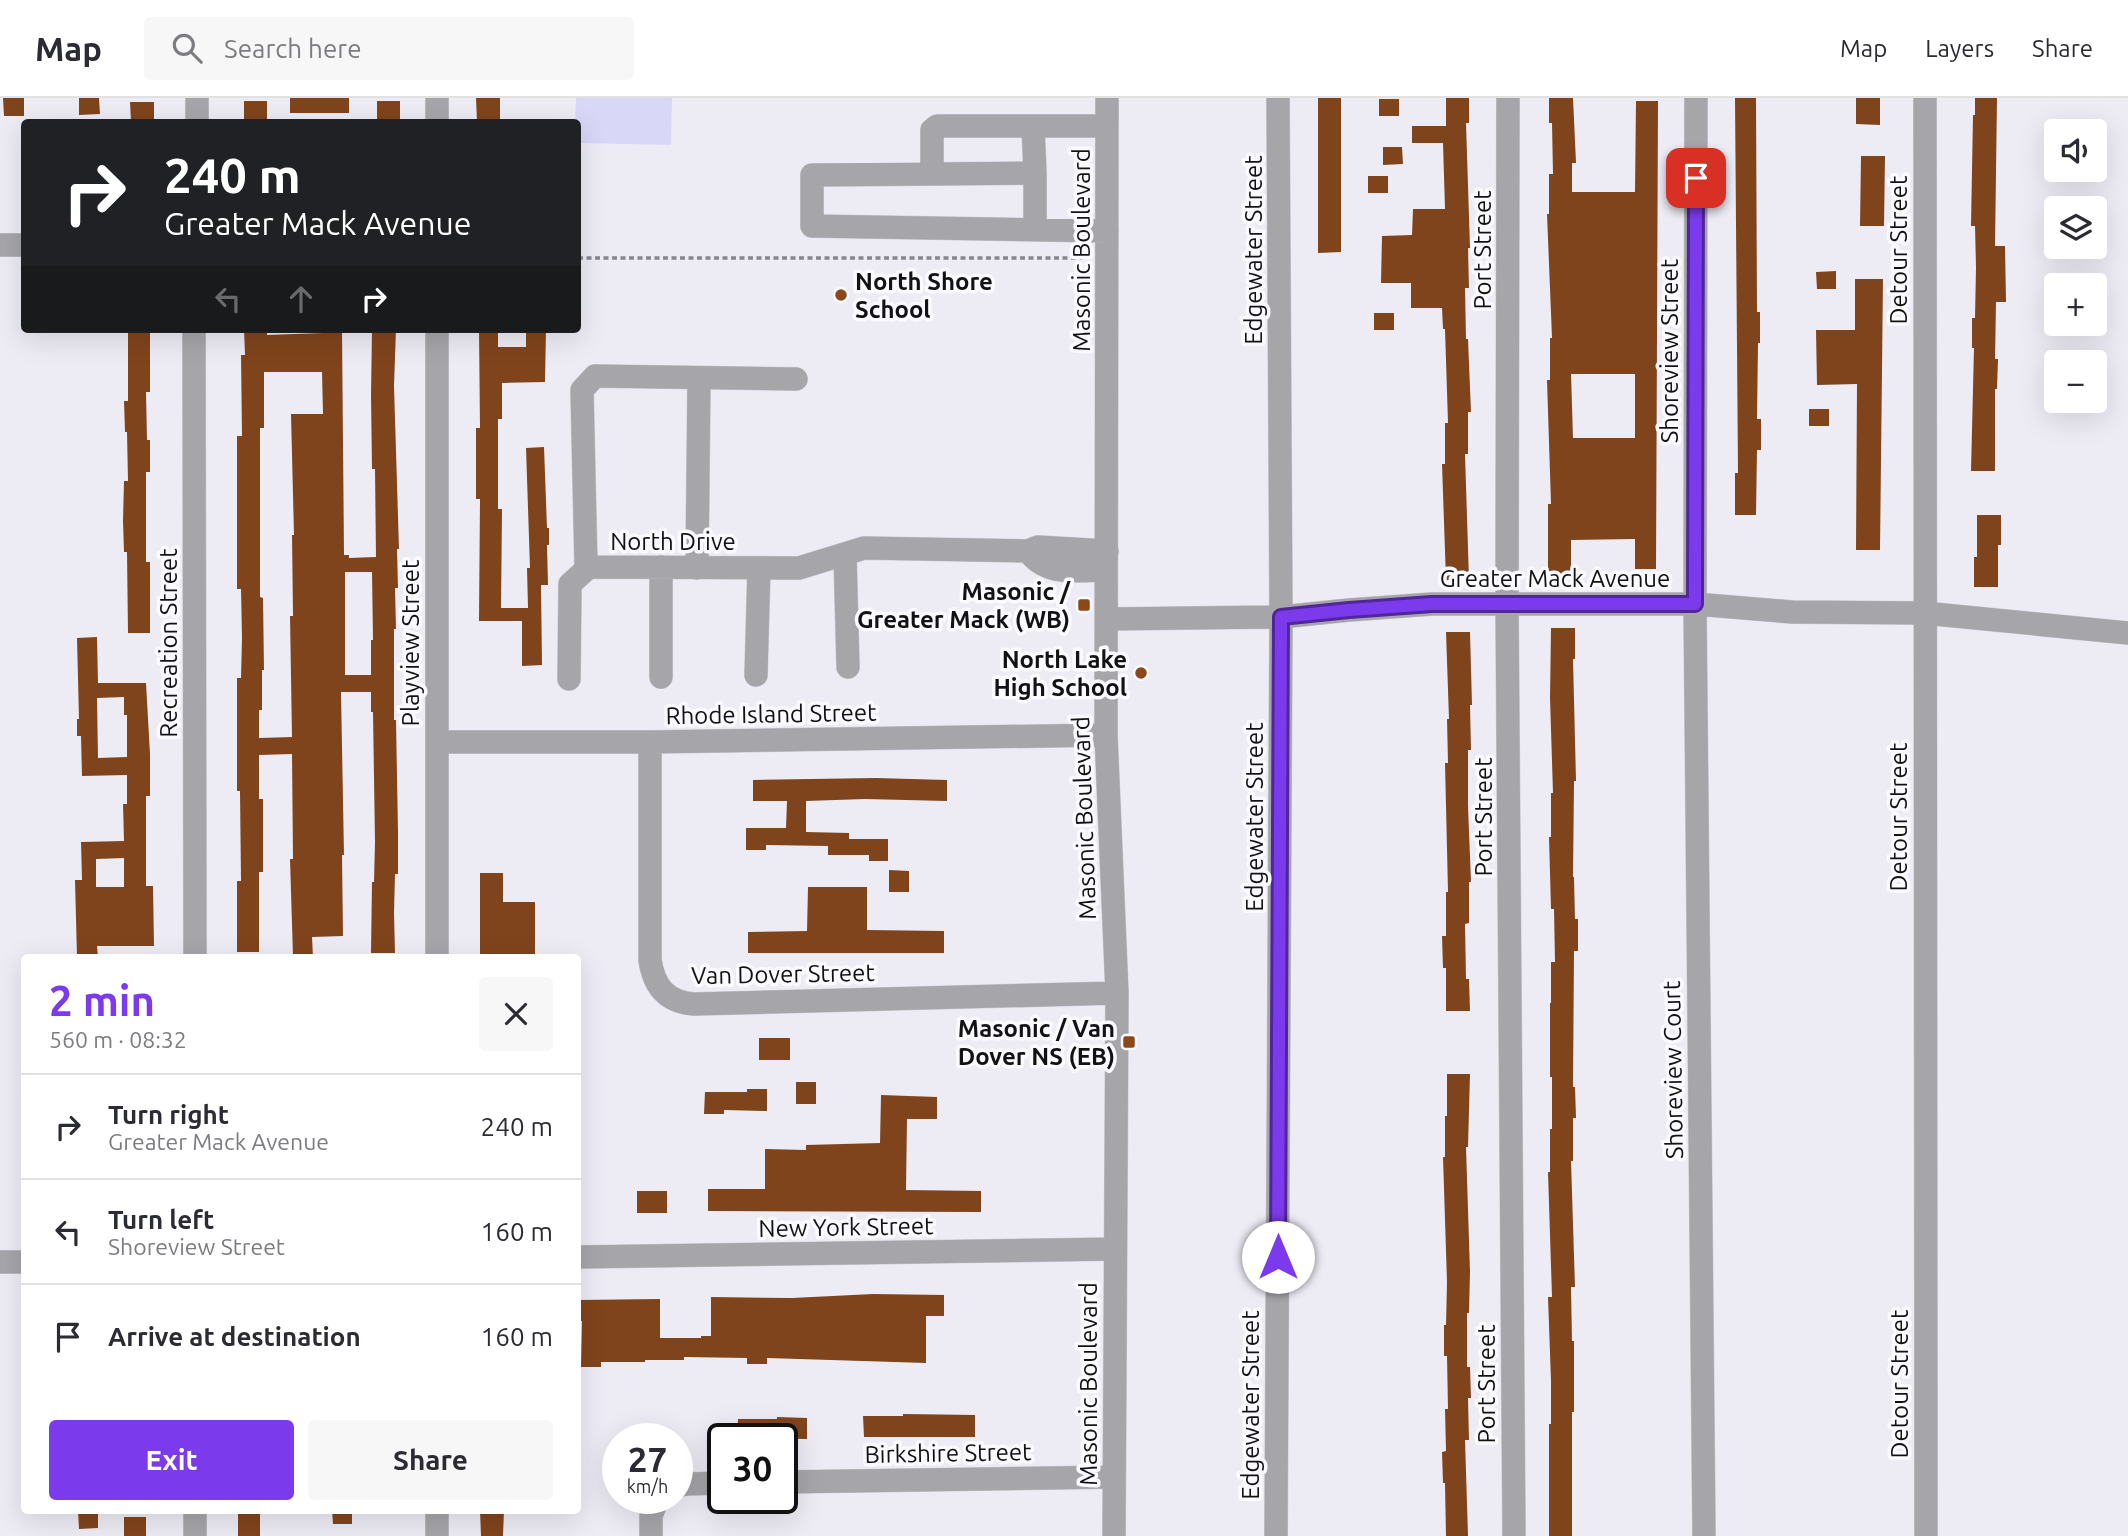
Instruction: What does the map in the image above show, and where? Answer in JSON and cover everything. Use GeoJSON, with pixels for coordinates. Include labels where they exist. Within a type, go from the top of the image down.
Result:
{"type":"FeatureCollection","features":[{"type":"Feature","properties":{"kind":"street"},"geometry":{"type":"LineString","coordinates":[[197,98],[197,119]]}},
{"type":"Feature","properties":{"kind":"street"},"geometry":{"type":"LineString","coordinates":[[437,98],[437,119]]}},
{"type":"Feature","properties":{"kind":"street","name":"Masonic Boulevard"},"geometry":{"type":"LineString","coordinates":[[1107,98],[1106,735],[1117,993],[1114,1536]]}},
{"type":"Feature","properties":{"kind":"street","name":"Edgewater Street"},"geometry":{"type":"LineString","coordinates":[[1276,1536],[1281,617],[1278,98]]}},
{"type":"Feature","properties":{"kind":"street","name":"Port Street"},"geometry":{"type":"LineString","coordinates":[[1508,98],[1507,603],[1514,1536]]}},
{"type":"Feature","properties":{"kind":"street","name":"Shoreview Street"},"geometry":{"type":"LineString","coordinates":[[1695,604],[1696,98]]}},
{"type":"Feature","properties":{"kind":"street","name":"Detour Street"},"geometry":{"type":"LineString","coordinates":[[1925,98],[1926,1536]]}},
{"type":"Feature","properties":{"kind":"street"},"geometry":{"type":"LineString","coordinates":[[932,174],[932,130],[937,126],[1107,126]]}},
{"type":"Feature","properties":{"kind":"street"},"geometry":{"type":"LineString","coordinates":[[1033,126],[1035,230]]}},
{"type":"Feature","properties":{"kind":"street"},"geometry":{"type":"LineString","coordinates":[[1035,173],[812,175],[812,226],[1107,231]]}},
{"type":"Feature","properties":{"kind":"street"},"geometry":{"type":"LineString","coordinates":[[0,245],[21,245]]}},
{"type":"Feature","properties":{"kind":"street","name":"Recreation Street"},"geometry":{"type":"LineString","coordinates":[[194,333],[195,954]]}},
{"type":"Feature","properties":{"kind":"street","name":"Playview Street"},"geometry":{"type":"LineString","coordinates":[[437,333],[437,954]]}},
{"type":"Feature","properties":{"kind":"street","name":"North Drive"},"geometry":{"type":"LineString","coordinates":[[796,379],[595,376],[582,390],[586,566],[799,568],[864,548],[1028,551],[1038,547],[1107,560]]}},
{"type":"Feature","properties":{"kind":"street"},"geometry":{"type":"LineString","coordinates":[[697,568],[699,378]]}},
{"type":"Feature","properties":{"kind":"street"},"geometry":{"type":"LineString","coordinates":[[845,554],[848,667]]}},
{"type":"Feature","properties":{"kind":"street"},"geometry":{"type":"LineString","coordinates":[[569,679],[570,584],[589,566]]}},
{"type":"Feature","properties":{"kind":"street"},"geometry":{"type":"LineString","coordinates":[[661,567],[661,677]]}},
{"type":"Feature","properties":{"kind":"street"},"geometry":{"type":"LineString","coordinates":[[756,675],[759,568]]}},
{"type":"Feature","properties":{"kind":"street","name":"Greater Mack Avenue"},"geometry":{"type":"LineString","coordinates":[[1107,619],[1281,617],[1432,604],[1695,604],[1792,612],[1924,613],[2128,633]]}},
{"type":"Feature","properties":{"kind":"street","name":"Shoreview Court"},"geometry":{"type":"LineString","coordinates":[[1695,604],[1704,1536]]}},
{"type":"Feature","properties":{"kind":"street","name":"Rhode Island Street"},"geometry":{"type":"LineString","coordinates":[[437,742],[650,742],[1106,735]]}},
{"type":"Feature","properties":{"kind":"street","name":"Van Dover Street"},"geometry":{"type":"LineString","coordinates":[[650,742],[650,960],[662,991],[672,1000],[694,1004],[1117,993]]}},
{"type":"Feature","properties":{"kind":"street","name":"New York Street"},"geometry":{"type":"LineString","coordinates":[[581,1257],[1115,1249]]}},
{"type":"Feature","properties":{"kind":"street"},"geometry":{"type":"LineString","coordinates":[[0,1262],[21,1262]]}},
{"type":"Feature","properties":{"kind":"street","name":"Birkshire Street"},"geometry":{"type":"LineString","coordinates":[[798,1482],[1114,1477]]}},
{"type":"Feature","properties":{"kind":"street"},"geometry":{"type":"LineString","coordinates":[[195,1514],[195,1536]]}},
{"type":"Feature","properties":{"kind":"street"},"geometry":{"type":"LineString","coordinates":[[437,1514],[437,1536]]}},
{"type":"Feature","properties":{"kind":"street"},"geometry":{"type":"LineString","coordinates":[[651,1536],[652,1514]]}},
{"type":"Feature","properties":{"kind":"path"},"geometry":{"type":"LineString","coordinates":[[581,258],[1081,258],[1081,231]]}},
{"type":"Feature","properties":{"kind":"shaded area"},"geometry":{"type":"Polygon","coordinates":[[[576,98],[672,98],[671,145],[581,143],[581,119],[575,119],[576,98]]]}},
{"type":"Feature","properties":{"kind":"building"},"geometry":{"type":"Polygon","coordinates":[[[3,98],[24,98],[24,116],[4,116],[3,98]]]}},
{"type":"Feature","properties":{"kind":"building"},"geometry":{"type":"Polygon","coordinates":[[[79,98],[99,98],[100,114],[79,115],[79,98]]]}},
{"type":"Feature","properties":{"kind":"building"},"geometry":{"type":"Polygon","coordinates":[[[290,98],[349,98],[349,113],[290,113],[290,98]]]}},
{"type":"Feature","properties":{"kind":"building"},"geometry":{"type":"Polygon","coordinates":[[[476,98],[500,98],[500,119],[477,119],[476,98]]]}},
{"type":"Feature","properties":{"kind":"building"},"geometry":{"type":"Polygon","coordinates":[[[1318,98],[1341,98],[1341,252],[1318,253],[1318,98]]]}},
{"type":"Feature","properties":{"kind":"building"},"geometry":{"type":"Polygon","coordinates":[[[1446,98],[1469,98],[1469,123],[1466,123],[1470,248],[1469,288],[1465,288],[1471,412],[1468,412],[1468,454],[1465,454],[1469,580],[1446,580],[1442,464],[1445,464],[1445,423],[1448,423],[1442,308],[1411,308],[1411,283],[1381,283],[1382,236],[1412,235],[1413,209],[1445,209],[1443,143],[1412,143],[1412,126],[1446,126],[1446,98]]]}},
{"type":"Feature","properties":{"kind":"building"},"geometry":{"type":"Polygon","coordinates":[[[1549,98],[1573,98],[1576,163],[1572,163],[1572,192],[1635,192],[1636,101],[1658,101],[1656,569],[1635,569],[1635,539],[1571,540],[1571,576],[1548,576],[1548,504],[1551,504],[1547,380],[1550,380],[1552,338],[1547,214],[1549,174],[1553,174],[1552,123],[1549,123],[1549,98]],[[1571,374],[1573,438],[1635,438],[1635,374],[1571,374]]]}},
{"type":"Feature","properties":{"kind":"building"},"geometry":{"type":"Polygon","coordinates":[[[1735,98],[1756,98],[1757,312],[1760,312],[1757,419],[1761,419],[1761,450],[1757,450],[1756,515],[1735,515],[1735,473],[1738,473],[1735,98]]]}},
{"type":"Feature","properties":{"kind":"building"},"geometry":{"type":"Polygon","coordinates":[[[1856,98],[1880,98],[1880,125],[1856,124],[1856,98]]]}},
{"type":"Feature","properties":{"kind":"building"},"geometry":{"type":"Polygon","coordinates":[[[1975,98],[1997,98],[1995,246],[2005,246],[2006,302],[1996,302],[1995,359],[1998,359],[1995,389],[1995,471],[1971,471],[1974,348],[1972,318],[1975,318],[1976,267],[1975,226],[1971,226],[1975,98]]]}},
{"type":"Feature","properties":{"kind":"building"},"geometry":{"type":"Polygon","coordinates":[[[1379,99],[1399,99],[1399,116],[1379,116],[1379,99]]]}},
{"type":"Feature","properties":{"kind":"building"},"geometry":{"type":"Polygon","coordinates":[[[244,101],[267,101],[267,119],[244,119],[244,101]]]}},
{"type":"Feature","properties":{"kind":"building"},"geometry":{"type":"Polygon","coordinates":[[[377,101],[400,101],[400,119],[377,119],[377,101]]]}},
{"type":"Feature","properties":{"kind":"building"},"geometry":{"type":"Polygon","coordinates":[[[130,102],[154,102],[154,119],[131,119],[130,102]]]}},
{"type":"Feature","properties":{"kind":"building"},"geometry":{"type":"Polygon","coordinates":[[[1383,147],[1402,147],[1403,164],[1383,165],[1383,147]]]}},
{"type":"Feature","properties":{"kind":"building"},"geometry":{"type":"Polygon","coordinates":[[[1861,156],[1885,156],[1884,226],[1860,226],[1861,156]]]}},
{"type":"Feature","properties":{"kind":"building"},"geometry":{"type":"Polygon","coordinates":[[[1368,176],[1388,176],[1388,193],[1368,193],[1368,176]]]}},
{"type":"Feature","properties":{"kind":"building"},"geometry":{"type":"Polygon","coordinates":[[[1836,271],[1836,289],[1817,289],[1816,272],[1836,271]]]}},
{"type":"Feature","properties":{"kind":"building"},"geometry":{"type":"Polygon","coordinates":[[[1855,279],[1883,279],[1880,550],[1856,550],[1857,384],[1817,385],[1816,330],[1855,330],[1855,279]]]}},
{"type":"Feature","properties":{"kind":"building"},"geometry":{"type":"Polygon","coordinates":[[[1374,313],[1394,313],[1394,330],[1374,330],[1374,313]]]}},
{"type":"Feature","properties":{"kind":"building"},"geometry":{"type":"Polygon","coordinates":[[[128,333],[150,333],[150,392],[146,392],[150,472],[146,472],[146,562],[150,562],[150,633],[128,633],[127,552],[124,552],[123,521],[124,481],[128,481],[124,401],[128,401],[128,333]]]}},
{"type":"Feature","properties":{"kind":"building"},"geometry":{"type":"Polygon","coordinates":[[[244,333],[342,333],[344,555],[349,555],[349,558],[376,557],[375,469],[372,469],[372,333],[396,333],[394,386],[399,549],[394,629],[398,832],[395,953],[371,953],[375,842],[371,692],[341,692],[343,936],[312,937],[313,954],[293,954],[290,859],[293,859],[292,754],[259,755],[259,799],[263,799],[263,872],[259,872],[259,952],[237,952],[237,881],[241,881],[240,791],[237,791],[237,678],[241,678],[242,638],[241,589],[237,589],[237,436],[242,436],[241,355],[245,355],[244,333]],[[264,372],[264,428],[260,428],[260,597],[263,598],[264,670],[259,738],[292,737],[290,616],[293,616],[294,535],[291,414],[323,414],[322,372],[264,372]],[[345,572],[345,675],[371,675],[372,572],[345,572]]]}},
{"type":"Feature","properties":{"kind":"building"},"geometry":{"type":"Polygon","coordinates":[[[479,333],[498,333],[498,347],[526,347],[526,333],[546,333],[545,382],[502,383],[502,419],[498,419],[498,509],[502,509],[501,608],[528,608],[527,568],[530,568],[526,448],[544,447],[549,545],[548,585],[541,585],[542,665],[522,666],[522,621],[479,621],[480,499],[476,499],[476,428],[480,428],[479,333]]]}},
{"type":"Feature","properties":{"kind":"building"},"geometry":{"type":"Polygon","coordinates":[[[1809,409],[1829,409],[1829,426],[1809,426],[1809,409]]]}},
{"type":"Feature","properties":{"kind":"building"},"geometry":{"type":"Polygon","coordinates":[[[1977,515],[2001,515],[1998,587],[1974,587],[1977,515]]]}},
{"type":"Feature","properties":{"kind":"building"},"geometry":{"type":"Polygon","coordinates":[[[1551,628],[1575,628],[1573,659],[1576,781],[1573,877],[1575,919],[1578,919],[1578,951],[1574,951],[1573,1087],[1576,1118],[1573,1118],[1571,1161],[1575,1287],[1571,1287],[1574,1341],[1572,1536],[1549,1536],[1551,1381],[1548,1297],[1552,1297],[1548,1172],[1552,1129],[1551,962],[1555,962],[1549,837],[1553,793],[1551,628]]]}},
{"type":"Feature","properties":{"kind":"building"},"geometry":{"type":"Polygon","coordinates":[[[1446,632],[1470,632],[1472,705],[1471,750],[1468,750],[1468,806],[1471,882],[1469,923],[1465,924],[1466,979],[1469,979],[1470,1011],[1446,1011],[1446,968],[1443,968],[1442,936],[1446,936],[1448,892],[1445,763],[1448,763],[1449,719],[1446,632]]]}},
{"type":"Feature","properties":{"kind":"building"},"geometry":{"type":"Polygon","coordinates":[[[97,637],[98,683],[146,683],[150,796],[146,796],[146,886],[153,886],[154,946],[97,946],[98,954],[77,954],[75,880],[82,880],[81,842],[124,841],[123,804],[127,804],[127,775],[82,776],[81,736],[77,736],[77,638],[97,637]],[[124,697],[97,698],[98,758],[127,757],[127,715],[124,715],[124,697]],[[124,858],[96,859],[96,887],[124,887],[124,858]]]}},
{"type":"Feature","properties":{"kind":"building"},"geometry":{"type":"Polygon","coordinates":[[[753,780],[947,780],[947,801],[806,801],[806,832],[849,833],[849,839],[888,839],[888,861],[869,861],[869,855],[828,855],[828,846],[766,845],[766,850],[746,850],[746,828],[786,828],[787,801],[753,801],[753,780]]]}},
{"type":"Feature","properties":{"kind":"building"},"geometry":{"type":"Polygon","coordinates":[[[889,870],[909,871],[909,892],[889,892],[889,870]]]}},
{"type":"Feature","properties":{"kind":"building"},"geometry":{"type":"Polygon","coordinates":[[[480,873],[503,873],[503,902],[535,902],[535,954],[480,954],[480,873]]]}},
{"type":"Feature","properties":{"kind":"building"},"geometry":{"type":"Polygon","coordinates":[[[808,887],[867,887],[867,930],[944,931],[944,953],[748,953],[748,932],[807,931],[808,887]]]}},
{"type":"Feature","properties":{"kind":"building"},"geometry":{"type":"Polygon","coordinates":[[[759,1038],[790,1038],[790,1060],[759,1060],[759,1038]]]}},
{"type":"Feature","properties":{"kind":"building"},"geometry":{"type":"Polygon","coordinates":[[[1447,1074],[1470,1074],[1466,1147],[1470,1272],[1467,1367],[1470,1367],[1471,1398],[1468,1398],[1469,1440],[1465,1440],[1468,1536],[1446,1536],[1443,1483],[1442,1452],[1446,1451],[1445,1409],[1448,1409],[1447,1356],[1444,1356],[1447,1282],[1443,1157],[1447,1074]]]}},
{"type":"Feature","properties":{"kind":"building"},"geometry":{"type":"Polygon","coordinates":[[[796,1082],[816,1082],[816,1104],[796,1104],[796,1082]]]}},
{"type":"Feature","properties":{"kind":"building"},"geometry":{"type":"Polygon","coordinates":[[[747,1089],[767,1089],[767,1111],[724,1110],[724,1114],[704,1114],[705,1092],[747,1092],[747,1089]]]}},
{"type":"Feature","properties":{"kind":"building"},"geometry":{"type":"Polygon","coordinates":[[[881,1095],[937,1097],[937,1119],[907,1119],[906,1190],[981,1191],[981,1212],[708,1211],[708,1189],[765,1189],[765,1149],[806,1150],[806,1145],[880,1143],[881,1095]]]}},
{"type":"Feature","properties":{"kind":"building"},"geometry":{"type":"Polygon","coordinates":[[[637,1191],[667,1191],[667,1213],[637,1213],[637,1191]]]}},
{"type":"Feature","properties":{"kind":"building"},"geometry":{"type":"Polygon","coordinates":[[[873,1294],[944,1295],[944,1316],[926,1316],[926,1363],[767,1358],[767,1364],[747,1364],[747,1358],[684,1357],[684,1360],[601,1362],[601,1367],[581,1367],[581,1300],[660,1299],[660,1338],[701,1338],[711,1336],[711,1297],[792,1298],[873,1294]]]}},
{"type":"Feature","properties":{"kind":"building"},"geometry":{"type":"Polygon","coordinates":[[[975,1415],[975,1437],[864,1437],[863,1416],[975,1415]]]}},
{"type":"Feature","properties":{"kind":"building"},"geometry":{"type":"Polygon","coordinates":[[[807,1418],[807,1439],[798,1439],[798,1423],[738,1423],[738,1419],[807,1418]]]}},
{"type":"Feature","properties":{"kind":"building"},"geometry":{"type":"Polygon","coordinates":[[[78,1514],[98,1514],[98,1528],[79,1529],[78,1514]]]}},
{"type":"Feature","properties":{"kind":"building"},"geometry":{"type":"Polygon","coordinates":[[[238,1514],[260,1514],[260,1536],[238,1536],[238,1514]]]}},
{"type":"Feature","properties":{"kind":"building"},"geometry":{"type":"Polygon","coordinates":[[[332,1514],[352,1514],[352,1524],[333,1524],[332,1514]]]}},
{"type":"Feature","properties":{"kind":"building"},"geometry":{"type":"Polygon","coordinates":[[[480,1514],[504,1514],[503,1536],[481,1536],[480,1514]]]}},
{"type":"Feature","properties":{"kind":"building"},"geometry":{"type":"Polygon","coordinates":[[[124,1517],[146,1517],[146,1536],[124,1536],[124,1517]]]}},
{"type":"Feature","properties":{"kind":"place","name":"North Shore School"},"geometry":{"type":"Point","coordinates":[841,295]}},
{"type":"Feature","properties":{"kind":"place","name":"Masonic / Greater Mack (WB)"},"geometry":{"type":"Point","coordinates":[1084,605]}},
{"type":"Feature","properties":{"kind":"place","name":"North Lake High School"},"geometry":{"type":"Point","coordinates":[1141,673]}},
{"type":"Feature","properties":{"kind":"place","name":"Masonic / Van Dover NS (EB)"},"geometry":{"type":"Point","coordinates":[1129,1042]}},
{"type":"Feature","properties":{"kind":"route"},"geometry":{"type":"LineString","coordinates":[[1278,1257],[1281,617],[1432,604],[1695,604],[1696,178]]}}]}
